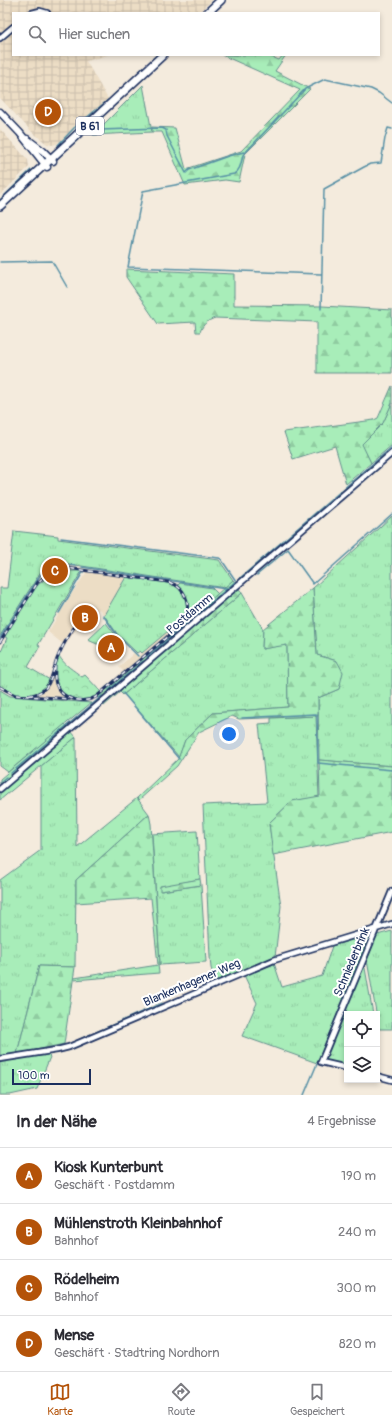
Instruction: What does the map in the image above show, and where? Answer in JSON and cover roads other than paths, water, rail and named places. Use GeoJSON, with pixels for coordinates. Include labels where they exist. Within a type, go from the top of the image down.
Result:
{"type":"FeatureCollection","features":[{"type":"Feature","properties":{"kind":"main road"},"geometry":{"type":"LineString","coordinates":[[208,12],[221,0]]}},
{"type":"Feature","properties":{"kind":"main road","name":"B 61"},"geometry":{"type":"LineString","coordinates":[[0,206],[52,160],[162,56]]}},
{"type":"Feature","properties":{"kind":"main road"},"geometry":{"type":"LineString","coordinates":[[0,112],[20,133],[45,166]]}},
{"type":"Feature","properties":{"kind":"main road"},"geometry":{"type":"LineString","coordinates":[[20,133],[52,160]]}},
{"type":"Feature","properties":{"kind":"main road","name":"B 61"},"geometry":{"type":"LineString","coordinates":[[0,213],[45,166]]}},
{"type":"Feature","properties":{"kind":"street"},"geometry":{"type":"LineString","coordinates":[[0,38],[12,28]]}},
{"type":"Feature","properties":{"kind":"street","name":"Postdamm"},"geometry":{"type":"LineString","coordinates":[[0,789],[392,453]]}},
{"type":"Feature","properties":{"kind":"street","name":"Schniederbrink"},"geometry":{"type":"LineString","coordinates":[[344,1067],[321,1062],[392,891]]}},
{"type":"Feature","properties":{"kind":"street","name":"Blankenhagener Weg"},"geometry":{"type":"LineString","coordinates":[[0,1060],[69,1047],[274,960],[392,924]]}},
{"type":"Feature","properties":{"kind":"street"},"geometry":{"type":"LineString","coordinates":[[380,1077],[392,1080]]}},
{"type":"Feature","properties":{"kind":"waterway"},"geometry":{"type":"LineString","coordinates":[[321,274],[128,267],[143,191],[234,174],[239,168],[243,155],[305,89],[325,79],[371,89],[392,103]]}},
{"type":"Feature","properties":{"kind":"waterway"},"geometry":{"type":"LineString","coordinates":[[58,145],[74,128],[108,100]]}},
{"type":"Feature","properties":{"kind":"waterway"},"geometry":{"type":"LineString","coordinates":[[95,131],[162,128],[166,130],[167,136],[186,173],[189,170],[244,152]]}},
{"type":"Feature","properties":{"kind":"waterway"},"geometry":{"type":"LineString","coordinates":[[321,309],[324,189],[370,164],[381,163],[388,128],[392,129]]}},
{"type":"Feature","properties":{"kind":"waterway"},"geometry":{"type":"LineString","coordinates":[[0,200],[31,170]]}},
{"type":"Feature","properties":{"kind":"waterway"},"geometry":{"type":"LineString","coordinates":[[0,262],[52,261],[67,287]]}},
{"type":"Feature","properties":{"kind":"waterway"},"geometry":{"type":"LineString","coordinates":[[240,578],[392,447]]}},
{"type":"Feature","properties":{"kind":"waterway"},"geometry":{"type":"LineString","coordinates":[[257,575],[288,549],[313,584],[392,514]]}},
{"type":"Feature","properties":{"kind":"waterway"},"geometry":{"type":"LineString","coordinates":[[61,538],[221,559],[236,581],[147,657]]}},
{"type":"Feature","properties":{"kind":"waterway"},"geometry":{"type":"LineString","coordinates":[[0,638],[48,563],[76,566]]}},
{"type":"Feature","properties":{"kind":"waterway"},"geometry":{"type":"LineString","coordinates":[[82,567],[226,589]]}},
{"type":"Feature","properties":{"kind":"waterway"},"geometry":{"type":"LineString","coordinates":[[59,613],[83,572]]}},
{"type":"Feature","properties":{"kind":"waterway"},"geometry":{"type":"LineString","coordinates":[[103,615],[117,635],[138,656]]}},
{"type":"Feature","properties":{"kind":"waterway"},"geometry":{"type":"LineString","coordinates":[[109,690],[143,661]]}},
{"type":"Feature","properties":{"kind":"waterway"},"geometry":{"type":"LineString","coordinates":[[123,693],[179,759]]}},
{"type":"Feature","properties":{"kind":"waterway"},"geometry":{"type":"LineString","coordinates":[[11,773],[102,696]]}},
{"type":"Feature","properties":{"kind":"waterway"},"geometry":{"type":"LineString","coordinates":[[242,718],[316,714],[318,763],[392,770]]}},
{"type":"Feature","properties":{"kind":"waterway"},"geometry":{"type":"LineString","coordinates":[[0,782],[6,777]]}},
{"type":"Feature","properties":{"kind":"waterway"},"geometry":{"type":"LineString","coordinates":[[67,1045],[162,1003]]}},
{"type":"Feature","properties":{"kind":"waterway"},"geometry":{"type":"LineString","coordinates":[[304,1095],[317,1064]]}},
{"type":"Feature","properties":{"kind":"railway"},"geometry":{"type":"LineString","coordinates":[[0,642],[38,582],[50,572],[55,570],[67,568],[168,582],[175,585],[184,594],[187,613],[181,625],[96,697],[79,700],[67,697],[63,694],[55,682],[55,665],[46,688],[37,694],[23,696]]}},
{"type":"Feature","properties":{"kind":"railway"},"geometry":{"type":"LineString","coordinates":[[55,665],[65,643],[87,608]]}},
{"type":"Feature","properties":{"kind":"railway"},"geometry":{"type":"LineString","coordinates":[[0,687],[15,695],[70,699]]}},
{"type":"Feature","properties":{"kind":"place","name":"Mense"},"geometry":{"type":"Point","coordinates":[48,112]}},
{"type":"Feature","properties":{"kind":"place","name":"Rödelheim"},"geometry":{"type":"Point","coordinates":[55,571]}},
{"type":"Feature","properties":{"kind":"place","name":"Mühlenstroth Kleinbahnhof"},"geometry":{"type":"Point","coordinates":[85,618]}},
{"type":"Feature","properties":{"kind":"place","name":"Kiosk Kunterbunt"},"geometry":{"type":"Point","coordinates":[111,648]}}]}
